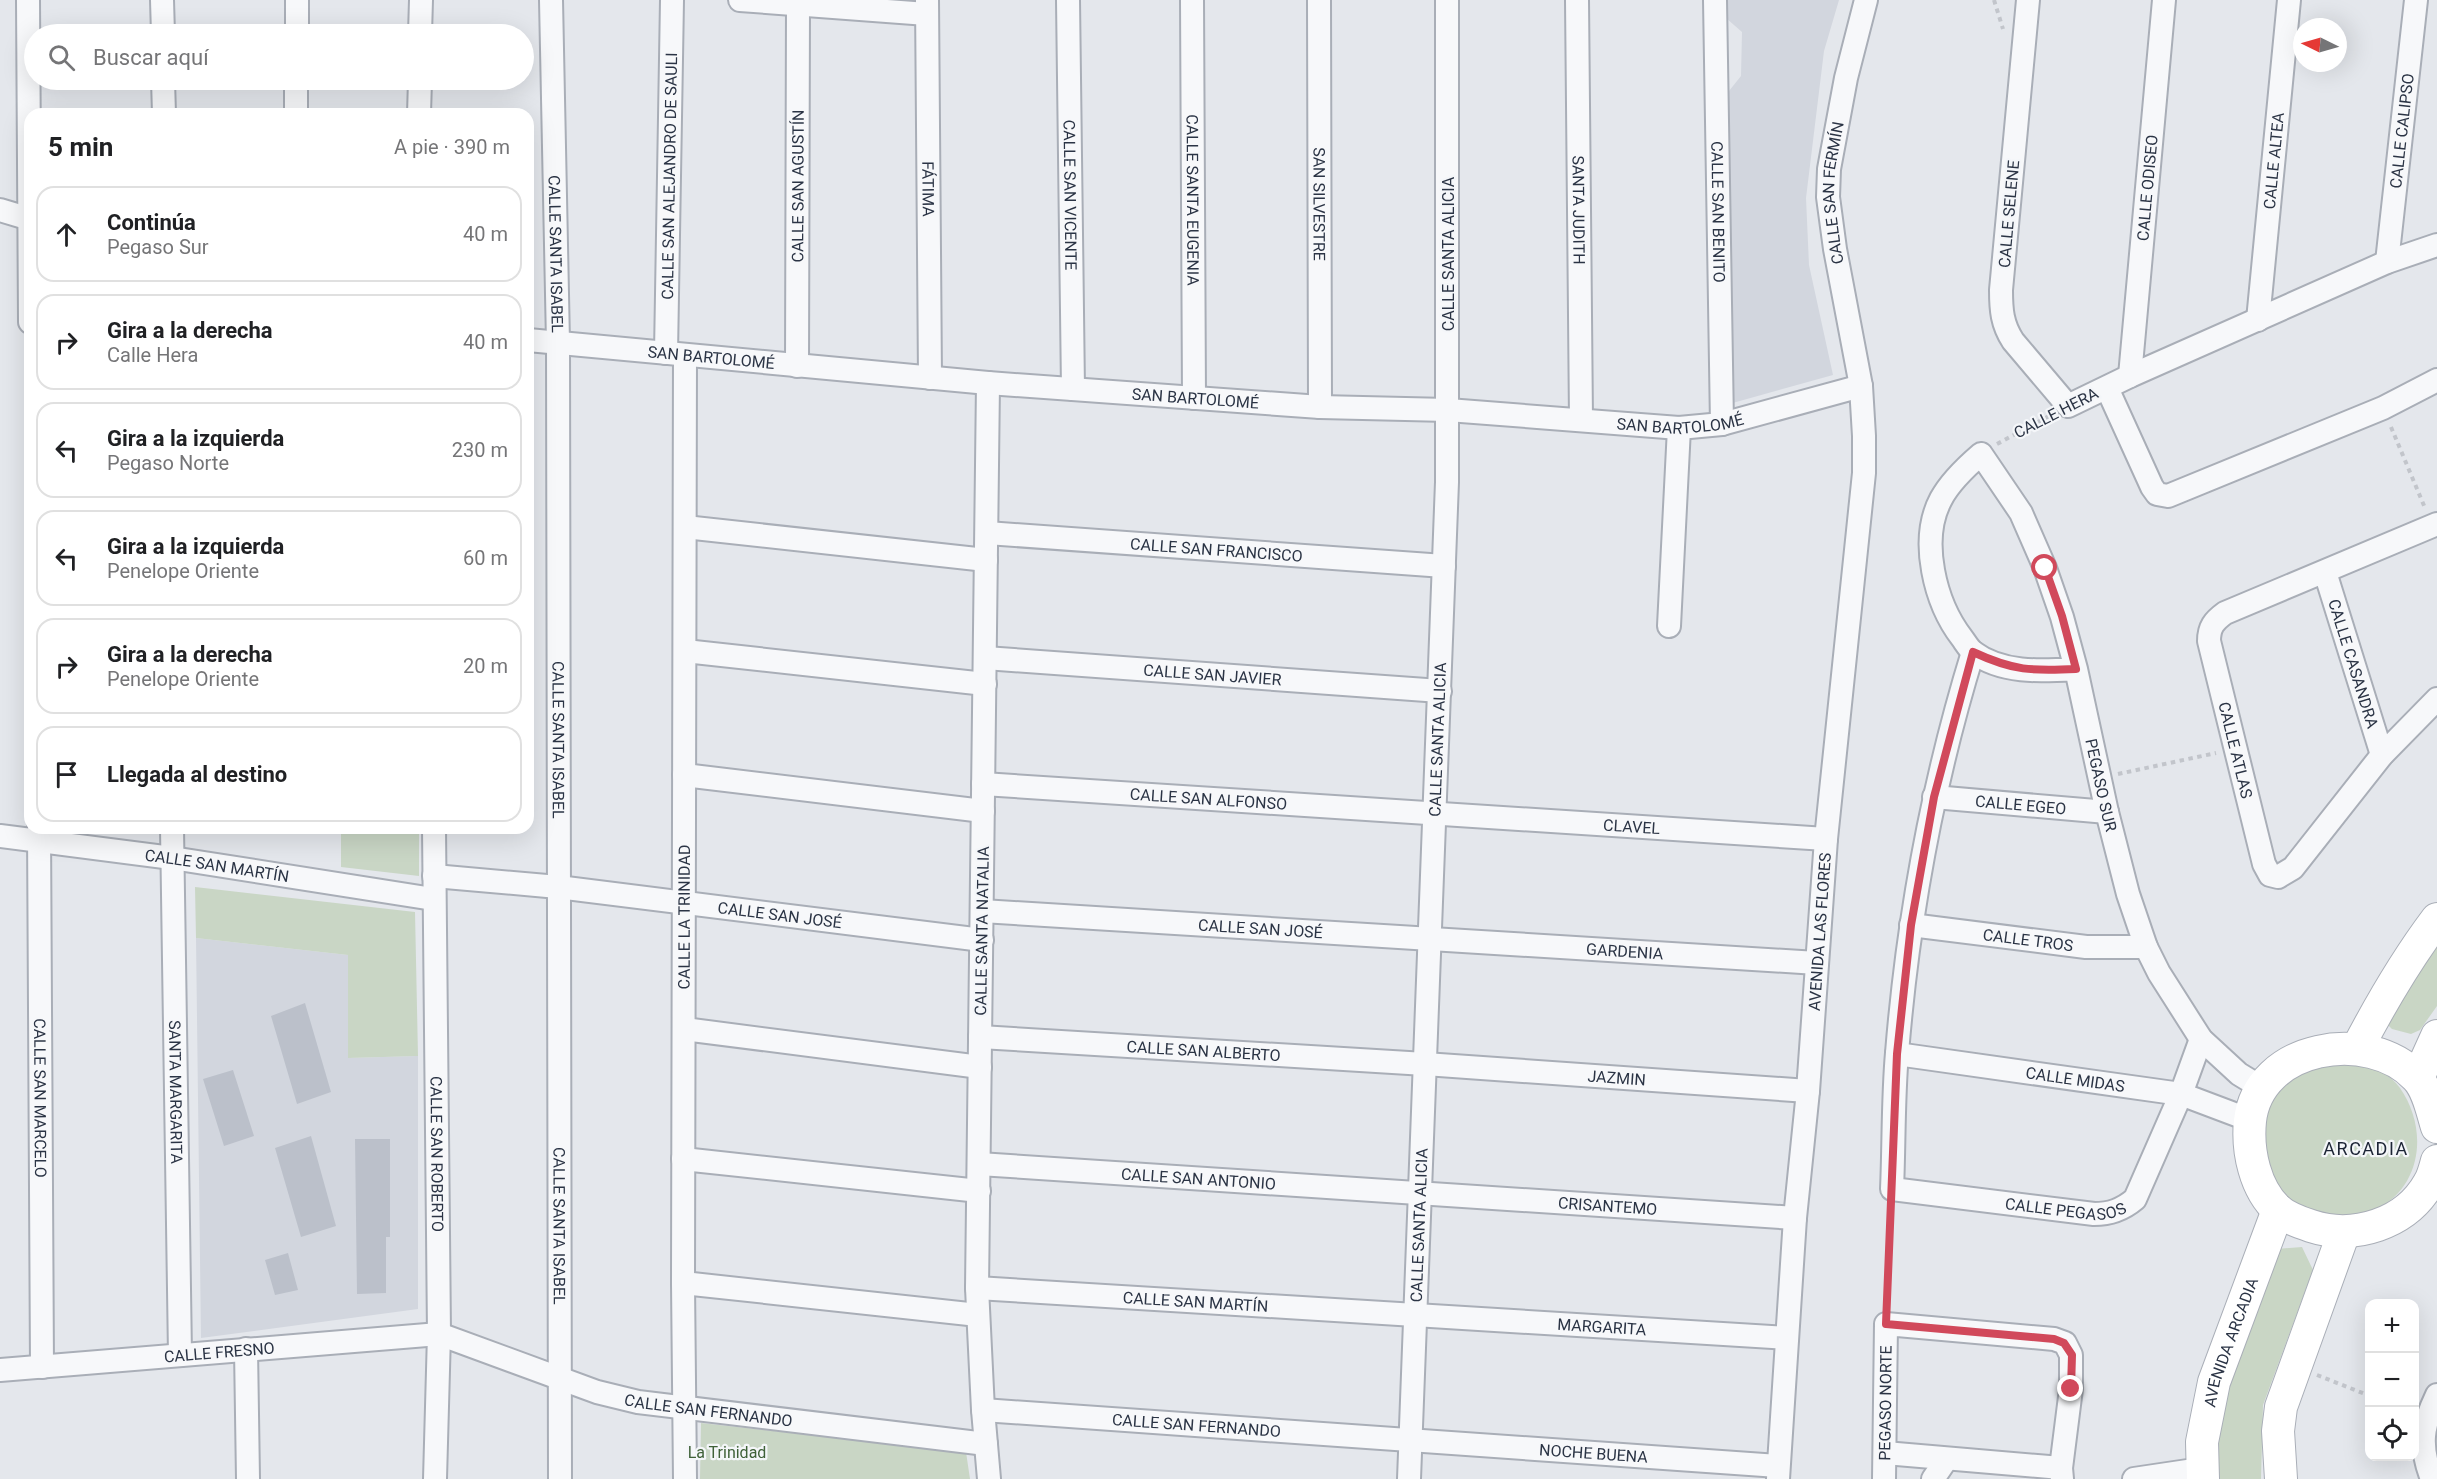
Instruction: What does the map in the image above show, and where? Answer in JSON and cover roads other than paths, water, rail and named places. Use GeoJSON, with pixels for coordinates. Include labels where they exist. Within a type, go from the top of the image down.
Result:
{"type":"FeatureCollection","features":[{"type":"Feature","properties":{"kind":"street"},"geometry":{"type":"LineString","coordinates":[[28,0],[28,24]]}},
{"type":"Feature","properties":{"kind":"street"},"geometry":{"type":"LineString","coordinates":[[162,0],[163,24]]}},
{"type":"Feature","properties":{"kind":"street"},"geometry":{"type":"LineString","coordinates":[[297,0],[297,24]]}},
{"type":"Feature","properties":{"kind":"street"},"geometry":{"type":"LineString","coordinates":[[420,24],[421,0]]}},
{"type":"Feature","properties":{"kind":"street","name":"CALLE SANTA ISABEL"},"geometry":{"type":"LineString","coordinates":[[551,0],[558,343],[560,1479]]}},
{"type":"Feature","properties":{"kind":"street","name":"CALLE SAN ALEJANDRO DE SAULI"},"geometry":{"type":"LineString","coordinates":[[672,0],[676,354]]}},
{"type":"Feature","properties":{"kind":"street"},"geometry":{"type":"LineString","coordinates":[[740,0],[798,6],[927,7]]}},
{"type":"Feature","properties":{"kind":"street","name":"CALLE SAN VICENTE"},"geometry":{"type":"LineString","coordinates":[[1068,0],[1073,389]]}},
{"type":"Feature","properties":{"kind":"street","name":"CALLE SANTA EUGENIA"},"geometry":{"type":"LineString","coordinates":[[1192,0],[1194,398]]}},
{"type":"Feature","properties":{"kind":"street","name":"SAN SILVESTRE"},"geometry":{"type":"LineString","coordinates":[[1319,0],[1320,406]]}},
{"type":"Feature","properties":{"kind":"street","name":"CALLE SANTA ALICIA"},"geometry":{"type":"LineString","coordinates":[[1408,1479],[1444,566],[1448,410],[1447,0]]}},
{"type":"Feature","properties":{"kind":"street","name":"SANTA JUDITH"},"geometry":{"type":"LineString","coordinates":[[1577,0],[1581,420]]}},
{"type":"Feature","properties":{"kind":"street","name":"CALLE SAN BENITO"},"geometry":{"type":"LineString","coordinates":[[1715,0],[1722,424]]}},
{"type":"Feature","properties":{"kind":"street","name":"CALLE SAN FERMÍN"},"geometry":{"type":"LineString","coordinates":[[1861,386],[1835,249],[1828,197],[1829,169],[1846,78],[1866,0]]}},
{"type":"Feature","properties":{"kind":"street","name":"CALLE SELENE"},"geometry":{"type":"LineString","coordinates":[[2028,0],[2001,290],[2002,317],[2013,341],[2068,406]]}},
{"type":"Feature","properties":{"kind":"street","name":"CALLE ODISEO"},"geometry":{"type":"LineString","coordinates":[[2130,375],[2164,0]]}},
{"type":"Feature","properties":{"kind":"street","name":"CALLE ALTEA"},"geometry":{"type":"LineString","coordinates":[[2258,320],[2289,0]]}},
{"type":"Feature","properties":{"kind":"street","name":"CALLE CALIPSO"},"geometry":{"type":"LineString","coordinates":[[2387,262],[2416,0]]}},
{"type":"Feature","properties":{"kind":"street","name":"CALLE SAN AGUSTÍN"},"geometry":{"type":"LineString","coordinates":[[797,366],[798,6]]}},
{"type":"Feature","properties":{"kind":"street","name":"FÁTIMA"},"geometry":{"type":"LineString","coordinates":[[927,7],[930,378]]}},
{"type":"Feature","properties":{"kind":"street"},"geometry":{"type":"LineString","coordinates":[[28,90],[28,108]]}},
{"type":"Feature","properties":{"kind":"street"},"geometry":{"type":"LineString","coordinates":[[163,90],[164,108]]}},
{"type":"Feature","properties":{"kind":"street"},"geometry":{"type":"LineString","coordinates":[[296,90],[296,108]]}},
{"type":"Feature","properties":{"kind":"street"},"geometry":{"type":"LineString","coordinates":[[419,108],[420,90]]}},
{"type":"Feature","properties":{"kind":"street"},"geometry":{"type":"LineString","coordinates":[[0,210],[24,217]]}},
{"type":"Feature","properties":{"kind":"street","name":"CALLE HERA"},"geometry":{"type":"LineString","coordinates":[[2068,406],[2130,375],[2387,262],[2437,245]]}},
{"type":"Feature","properties":{"kind":"street","name":"SAN BARTOLOMÉ"},"geometry":{"type":"LineString","coordinates":[[534,341],[988,383],[1320,406],[1448,410],[1679,428],[1722,424],[1861,386]]}},
{"type":"Feature","properties":{"kind":"street","name":"CALLE LA TRINIDAD"},"geometry":{"type":"LineString","coordinates":[[676,354],[685,527],[683,1158],[685,1479]]}},
{"type":"Feature","properties":{"kind":"street"},"geometry":{"type":"LineString","coordinates":[[2107,388],[2152,487],[2162,496],[2177,494],[2383,408],[2437,380]]}},
{"type":"Feature","properties":{"kind":"street","name":"CALLE SANTA NATALIA"},"geometry":{"type":"LineString","coordinates":[[988,383],[977,1288],[989,1479]]}},
{"type":"Feature","properties":{"kind":"street","name":"AVENIDA LAS FLORES"},"geometry":{"type":"LineString","coordinates":[[1778,1473],[1795,1218],[1808,1092],[1826,839],[1863,473],[1864,436],[1861,386]]}},
{"type":"Feature","properties":{"kind":"street"},"geometry":{"type":"LineString","coordinates":[[1669,626],[1679,428]]}},
{"type":"Feature","properties":{"kind":"street","name":"PEGASO SUR"},"geometry":{"type":"LineString","coordinates":[[1973,652],[1955,628],[1940,601],[1934,576],[1932,546],[1934,520],[1941,498],[1981,454],[2025,522],[2045,568],[2076,669],[2107,812],[2128,894],[2146,947],[2159,973],[2201,1039],[2239,1074],[2262,1088]]}},
{"type":"Feature","properties":{"kind":"street","name":"CALLE ATLAS"},"geometry":{"type":"LineString","coordinates":[[2435,525],[2225,613],[2213,623],[2209,631],[2209,641],[2234,748],[2264,864],[2270,876],[2283,876],[2293,868],[2382,755],[2437,699]]}},
{"type":"Feature","properties":{"kind":"street"},"geometry":{"type":"LineString","coordinates":[[685,527],[986,560]]}},
{"type":"Feature","properties":{"kind":"street","name":"CALLE SAN FRANCISCO"},"geometry":{"type":"LineString","coordinates":[[987,533],[1444,566]]}},
{"type":"Feature","properties":{"kind":"street","name":"CALLE CASANDRA"},"geometry":{"type":"LineString","coordinates":[[2325,572],[2382,755]]}},
{"type":"Feature","properties":{"kind":"street"},"geometry":{"type":"LineString","coordinates":[[684,651],[985,684]]}},
{"type":"Feature","properties":{"kind":"street"},"geometry":{"type":"LineString","coordinates":[[1897,1054],[1911,925],[1934,797],[1973,652],[2000,665],[2020,669],[2076,669]]}},
{"type":"Feature","properties":{"kind":"street","name":"CALLE SAN JAVIER"},"geometry":{"type":"LineString","coordinates":[[985,658],[1440,691]]}},
{"type":"Feature","properties":{"kind":"street"},"geometry":{"type":"LineString","coordinates":[[684,775],[983,810]]}},
{"type":"Feature","properties":{"kind":"street","name":"CALLE SAN ALFONSO"},"geometry":{"type":"LineString","coordinates":[[983,784],[1435,813]]}},
{"type":"Feature","properties":{"kind":"street","name":"CALLE EGEO"},"geometry":{"type":"LineString","coordinates":[[1934,797],[2107,812]]}},
{"type":"Feature","properties":{"kind":"street","name":"CLAVEL"},"geometry":{"type":"LineString","coordinates":[[1435,813],[1826,839]]}},
{"type":"Feature","properties":{"kind":"street","name":"SANTA MARGARITA"},"geometry":{"type":"LineString","coordinates":[[172,834],[180,1355]]}},
{"type":"Feature","properties":{"kind":"street","name":"CALLE SAN ROBERTO"},"geometry":{"type":"LineString","coordinates":[[434,834],[439,1334],[435,1479]]}},
{"type":"Feature","properties":{"kind":"street","name":"CALLE SAN MARTÍN"},"geometry":{"type":"LineString","coordinates":[[0,836],[39,835],[433,900]]}},
{"type":"Feature","properties":{"kind":"street","name":"CALLE SAN MARCELO"},"geometry":{"type":"LineString","coordinates":[[39,835],[42,1367]]}},
{"type":"Feature","properties":{"kind":"street","name":"CALLE SAN JOSÉ"},"geometry":{"type":"LineString","coordinates":[[434,876],[558,887],[982,940]]}},
{"type":"Feature","properties":{"kind":"street","name":"CALLE SAN JOSÉ"},"geometry":{"type":"LineString","coordinates":[[982,911],[1430,940]]}},
{"type":"Feature","properties":{"kind":"street"},"geometry":{"type":"LineString","coordinates":[[2357,1049],[2385,995],[2437,919]]}},
{"type":"Feature","properties":{"kind":"street","name":"CALLE TROS"},"geometry":{"type":"LineString","coordinates":[[1911,925],[2086,947],[2146,947]]}},
{"type":"Feature","properties":{"kind":"street","name":"GARDENIA"},"geometry":{"type":"LineString","coordinates":[[1430,940],[1817,963]]}},
{"type":"Feature","properties":{"kind":"street"},"geometry":{"type":"LineString","coordinates":[[684,1029],[980,1067]]}},
{"type":"Feature","properties":{"kind":"street"},"geometry":{"type":"LineString","coordinates":[[2418,1078],[2437,1036]]}},
{"type":"Feature","properties":{"kind":"street","name":"CALLE SAN ALBERTO"},"geometry":{"type":"LineString","coordinates":[[980,1037],[1425,1064]]}},
{"type":"Feature","properties":{"kind":"street","name":"CALLE PEGASOS"},"geometry":{"type":"LineString","coordinates":[[1897,1054],[1892,1189],[2094,1214],[2115,1212],[2125,1208],[2134,1199],[2181,1094],[2201,1039]]}},
{"type":"Feature","properties":{"kind":"street"},"geometry":{"type":"LineString","coordinates":[[2437,1127],[2430,1103],[2418,1078],[2398,1061],[2377,1053],[2338,1048],[2318,1051],[2293,1061],[2277,1071],[2262,1088],[2255,1102],[2250,1120],[2249,1147],[2263,1191],[2278,1210],[2302,1223],[2344,1232],[2367,1229],[2402,1213],[2416,1201],[2430,1182],[2437,1161]]}},
{"type":"Feature","properties":{"kind":"street","name":"CALLE MIDAS"},"geometry":{"type":"LineString","coordinates":[[1897,1054],[2181,1094],[2250,1120]]}},
{"type":"Feature","properties":{"kind":"street","name":"JAZMIN"},"geometry":{"type":"LineString","coordinates":[[1425,1064],[1808,1092]]}},
{"type":"Feature","properties":{"kind":"street"},"geometry":{"type":"LineString","coordinates":[[683,1158],[979,1191]]}},
{"type":"Feature","properties":{"kind":"street","name":"CALLE SAN ANTONIO"},"geometry":{"type":"LineString","coordinates":[[979,1164],[1420,1192]]}},
{"type":"Feature","properties":{"kind":"street","name":"CRISANTEMO"},"geometry":{"type":"LineString","coordinates":[[1420,1192],[1795,1218]]}},
{"type":"Feature","properties":{"kind":"street","name":"AVENIDA ARCADIA"},"geometry":{"type":"LineString","coordinates":[[2202,1474],[2202,1442],[2214,1382],[2278,1210]]}},
{"type":"Feature","properties":{"kind":"street"},"geometry":{"type":"LineString","coordinates":[[2281,1479],[2278,1431],[2281,1407],[2344,1232]]}},
{"type":"Feature","properties":{"kind":"street"},"geometry":{"type":"LineString","coordinates":[[683,1283],[978,1315]]}},
{"type":"Feature","properties":{"kind":"street","name":"CALLE SAN MARTÍN"},"geometry":{"type":"LineString","coordinates":[[977,1288],[1415,1316]]}},
{"type":"Feature","properties":{"kind":"street","name":"MARGARITA"},"geometry":{"type":"LineString","coordinates":[[1415,1316],[1787,1338]]}},
{"type":"Feature","properties":{"kind":"street","name":"PEGASO NORTE"},"geometry":{"type":"LineString","coordinates":[[1884,1479],[1886,1324],[2054,1339],[2064,1343],[2072,1355],[2071,1389],[2062,1474]]}},
{"type":"Feature","properties":{"kind":"street","name":"CALLE FRESNO"},"geometry":{"type":"LineString","coordinates":[[0,1370],[439,1334]]}},
{"type":"Feature","properties":{"kind":"street","name":"CALLE SAN FERNANDO"},"geometry":{"type":"LineString","coordinates":[[439,1334],[560,1379],[618,1397],[684,1408],[986,1444]]}},
{"type":"Feature","properties":{"kind":"street"},"geometry":{"type":"LineString","coordinates":[[246,1349],[248,1479]]}},
{"type":"Feature","properties":{"kind":"street"},"geometry":{"type":"LineString","coordinates":[[2432,1479],[2424,1455],[2423,1442],[2426,1419],[2437,1395]]}},
{"type":"Feature","properties":{"kind":"street","name":"CALLE SAN FERNANDO"},"geometry":{"type":"LineString","coordinates":[[983,1410],[1410,1440]]}},
{"type":"Feature","properties":{"kind":"street","name":"NOCHE BUENA"},"geometry":{"type":"LineString","coordinates":[[1410,1440],[1778,1473]]}},
{"type":"Feature","properties":{"kind":"street"},"geometry":{"type":"LineString","coordinates":[[1885,1454],[2062,1474]]}},
{"type":"Feature","properties":{"kind":"street"},"geometry":{"type":"LineString","coordinates":[[1933,1479],[1946,1460]]}},
{"type":"Feature","properties":{"kind":"street"},"geometry":{"type":"LineString","coordinates":[[2134,1479],[2202,1474]]}},
{"type":"Feature","properties":{"kind":"district","name":"ARCADIA"},"geometry":{"type":"Point","coordinates":[2366,1148]}},
{"type":"Feature","properties":{"kind":"park label","name":"La Trinidad"},"geometry":{"type":"Point","coordinates":[727,1452]}}]}
